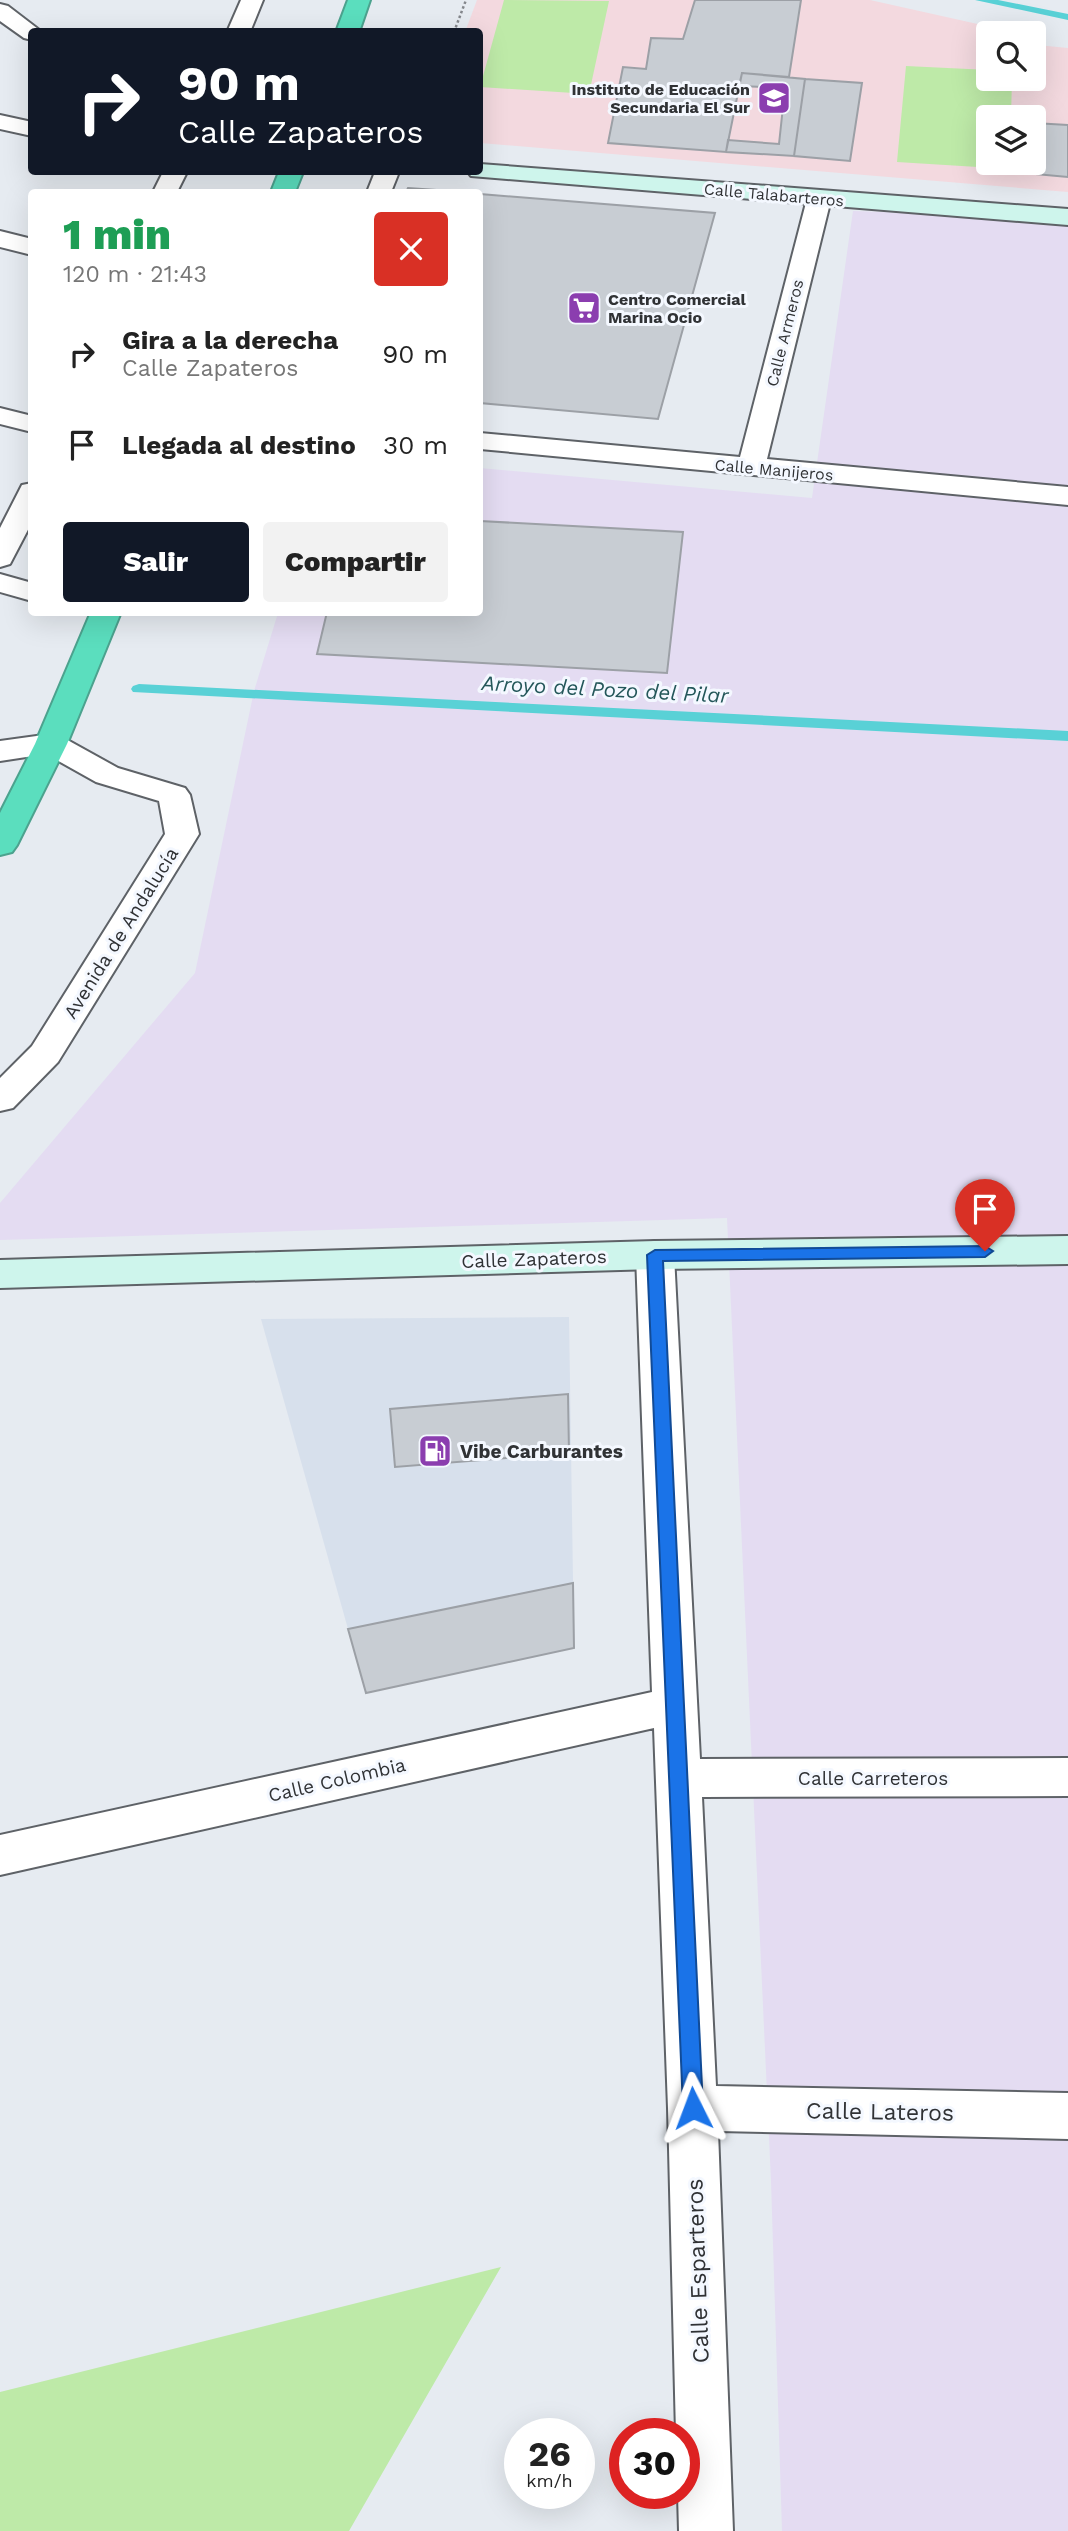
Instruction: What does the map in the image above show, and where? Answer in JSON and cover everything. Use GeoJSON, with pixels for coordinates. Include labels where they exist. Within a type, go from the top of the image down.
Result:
{"type":"FeatureCollection","features":[{"type":"Feature","properties":{"kind":"highway"},"geometry":{"type":"LineString","coordinates":[[348,28],[359,0]]}},
{"type":"Feature","properties":{"kind":"highway"},"geometry":{"type":"LineString","coordinates":[[0,845],[51,744],[104,616]]}},
{"type":"Feature","properties":{"kind":"street"},"geometry":{"type":"LineString","coordinates":[[240,28],[252,0]]}},
{"type":"Feature","properties":{"kind":"street"},"geometry":{"type":"LineString","coordinates":[[0,10],[28,30]]}},
{"type":"Feature","properties":{"kind":"street"},"geometry":{"type":"LineString","coordinates":[[0,122],[28,128]]}},
{"type":"Feature","properties":{"kind":"street","name":"Calle Talabarteros"},"geometry":{"type":"LineString","coordinates":[[483,171],[1068,217]]}},
{"type":"Feature","properties":{"kind":"street","name":"Calle Armeros"},"geometry":{"type":"LineString","coordinates":[[751,468],[818,199]]}},
{"type":"Feature","properties":{"kind":"street"},"geometry":{"type":"LineString","coordinates":[[0,239],[28,246]]}},
{"type":"Feature","properties":{"kind":"street"},"geometry":{"type":"LineString","coordinates":[[0,416],[28,423]]}},
{"type":"Feature","properties":{"kind":"street","name":"Calle Manijeros"},"geometry":{"type":"LineString","coordinates":[[483,441],[1068,496]]}},
{"type":"Feature","properties":{"kind":"street"},"geometry":{"type":"LineString","coordinates":[[0,558],[28,499]]}},
{"type":"Feature","properties":{"kind":"street"},"geometry":{"type":"LineString","coordinates":[[0,583],[28,591]]}},
{"type":"Feature","properties":{"kind":"street"},"geometry":{"type":"LineString","coordinates":[[0,751],[51,744]]}},
{"type":"Feature","properties":{"kind":"street","name":"Avenida de Andalucía"},"geometry":{"type":"LineString","coordinates":[[0,1100],[45,1054],[182,834],[174,795],[107,775],[51,744]]}},
{"type":"Feature","properties":{"kind":"street","name":"Calle Zapateros"},"geometry":{"type":"LineString","coordinates":[[0,1274],[655,1255],[1068,1250]]}},
{"type":"Feature","properties":{"kind":"street","name":"Calle Esparteros"},"geometry":{"type":"LineString","coordinates":[[655,1255],[693,2108],[706,2531]]}},
{"type":"Feature","properties":{"kind":"street","name":"Calle Colombia"},"geometry":{"type":"LineString","coordinates":[[0,1855],[675,1705]]}},
{"type":"Feature","properties":{"kind":"street","name":"Calle Carreteros"},"geometry":{"type":"LineString","coordinates":[[678,1778],[1068,1777]]}},
{"type":"Feature","properties":{"kind":"street","name":"Calle Lateros"},"geometry":{"type":"LineString","coordinates":[[693,2108],[1068,2116]]}},
{"type":"Feature","properties":{"kind":"path"},"geometry":{"type":"LineString","coordinates":[[456,28],[466,0]]}},
{"type":"Feature","properties":{"kind":"shaded area","name":"Instituto de Educación Secundaria El Sur"},"geometry":{"type":"Polygon","coordinates":[[[477,0],[870,0],[976,24],[976,91],[1046,91],[1046,46],[1068,48],[1068,192],[483,143],[483,28],[466,28],[477,0]]]}},
{"type":"Feature","properties":{"kind":"shaded area"},"geometry":{"type":"Polygon","coordinates":[[[853,211],[1068,218],[1068,2531],[782,2531],[771,2181],[727,1218],[0,1240],[0,1203],[195,973],[254,691],[277,616],[483,616],[483,468],[812,498],[853,211]]]}},
{"type":"Feature","properties":{"kind":"shaded area","name":"Vibe Carburantes"},"geometry":{"type":"Polygon","coordinates":[[[569,1317],[574,1648],[366,1693],[261,1319],[569,1317]]]}},
{"type":"Feature","properties":{"kind":"green space"},"geometry":{"type":"Polygon","coordinates":[[[504,0],[609,1],[589,94],[483,87],[483,76],[504,0]]]}},
{"type":"Feature","properties":{"kind":"green space"},"geometry":{"type":"Polygon","coordinates":[[[906,66],[976,69],[976,91],[1012,91],[1011,105],[976,105],[976,167],[897,162],[906,66]]]}},
{"type":"Feature","properties":{"kind":"green space"},"geometry":{"type":"Polygon","coordinates":[[[501,2267],[349,2531],[0,2531],[0,2392],[501,2267]]]}},
{"type":"Feature","properties":{"kind":"building"},"geometry":{"type":"Polygon","coordinates":[[[695,0],[801,0],[789,77],[742,73],[726,152],[608,143],[623,67],[646,69],[651,38],[683,39],[695,0]]]}},
{"type":"Feature","properties":{"kind":"building"},"geometry":{"type":"Polygon","coordinates":[[[742,73],[805,79],[794,156],[726,152],[728,140],[779,144],[785,88],[739,86],[742,73]]]}},
{"type":"Feature","properties":{"kind":"building"},"geometry":{"type":"Polygon","coordinates":[[[805,79],[862,83],[850,161],[794,156],[805,79]]]}},
{"type":"Feature","properties":{"kind":"building"},"geometry":{"type":"Polygon","coordinates":[[[1046,124],[1068,125],[1068,177],[1046,175],[1046,124]]]}},
{"type":"Feature","properties":{"kind":"building","name":"Centro Comercial Marina Ocio"},"geometry":{"type":"Polygon","coordinates":[[[483,194],[715,213],[658,419],[483,403],[483,194]]]}},
{"type":"Feature","properties":{"kind":"building"},"geometry":{"type":"Polygon","coordinates":[[[483,521],[683,532],[667,673],[317,654],[326,616],[483,616],[483,521]]]}},
{"type":"Feature","properties":{"kind":"building"},"geometry":{"type":"Polygon","coordinates":[[[568,1394],[569,1453],[395,1467],[390,1409],[568,1394]]]}},
{"type":"Feature","properties":{"kind":"building"},"geometry":{"type":"Polygon","coordinates":[[[573,1583],[574,1648],[366,1693],[348,1629],[573,1583]]]}},
{"type":"Feature","properties":{"kind":"waterway"},"geometry":{"type":"LineString","coordinates":[[981,0],[1068,17]]}},
{"type":"Feature","properties":{"kind":"waterway","name":"Arroyo del Pozo del Pilar"},"geometry":{"type":"LineString","coordinates":[[139,689],[1068,736]]}},
{"type":"Feature","properties":{"kind":"place","name":"Instituto de Educación Secundaria El Sur"},"geometry":{"type":"Point","coordinates":[774,98]}},
{"type":"Feature","properties":{"kind":"place","name":"Centro Comercial Marina Ocio"},"geometry":{"type":"Point","coordinates":[584,308]}},
{"type":"Feature","properties":{"kind":"place","name":"Vibe Carburantes"},"geometry":{"type":"Point","coordinates":[435,1451]}},
{"type":"Feature","properties":{"kind":"route"},"geometry":{"type":"LineString","coordinates":[[693,2108],[655,1255],[985,1251]]}}]}
